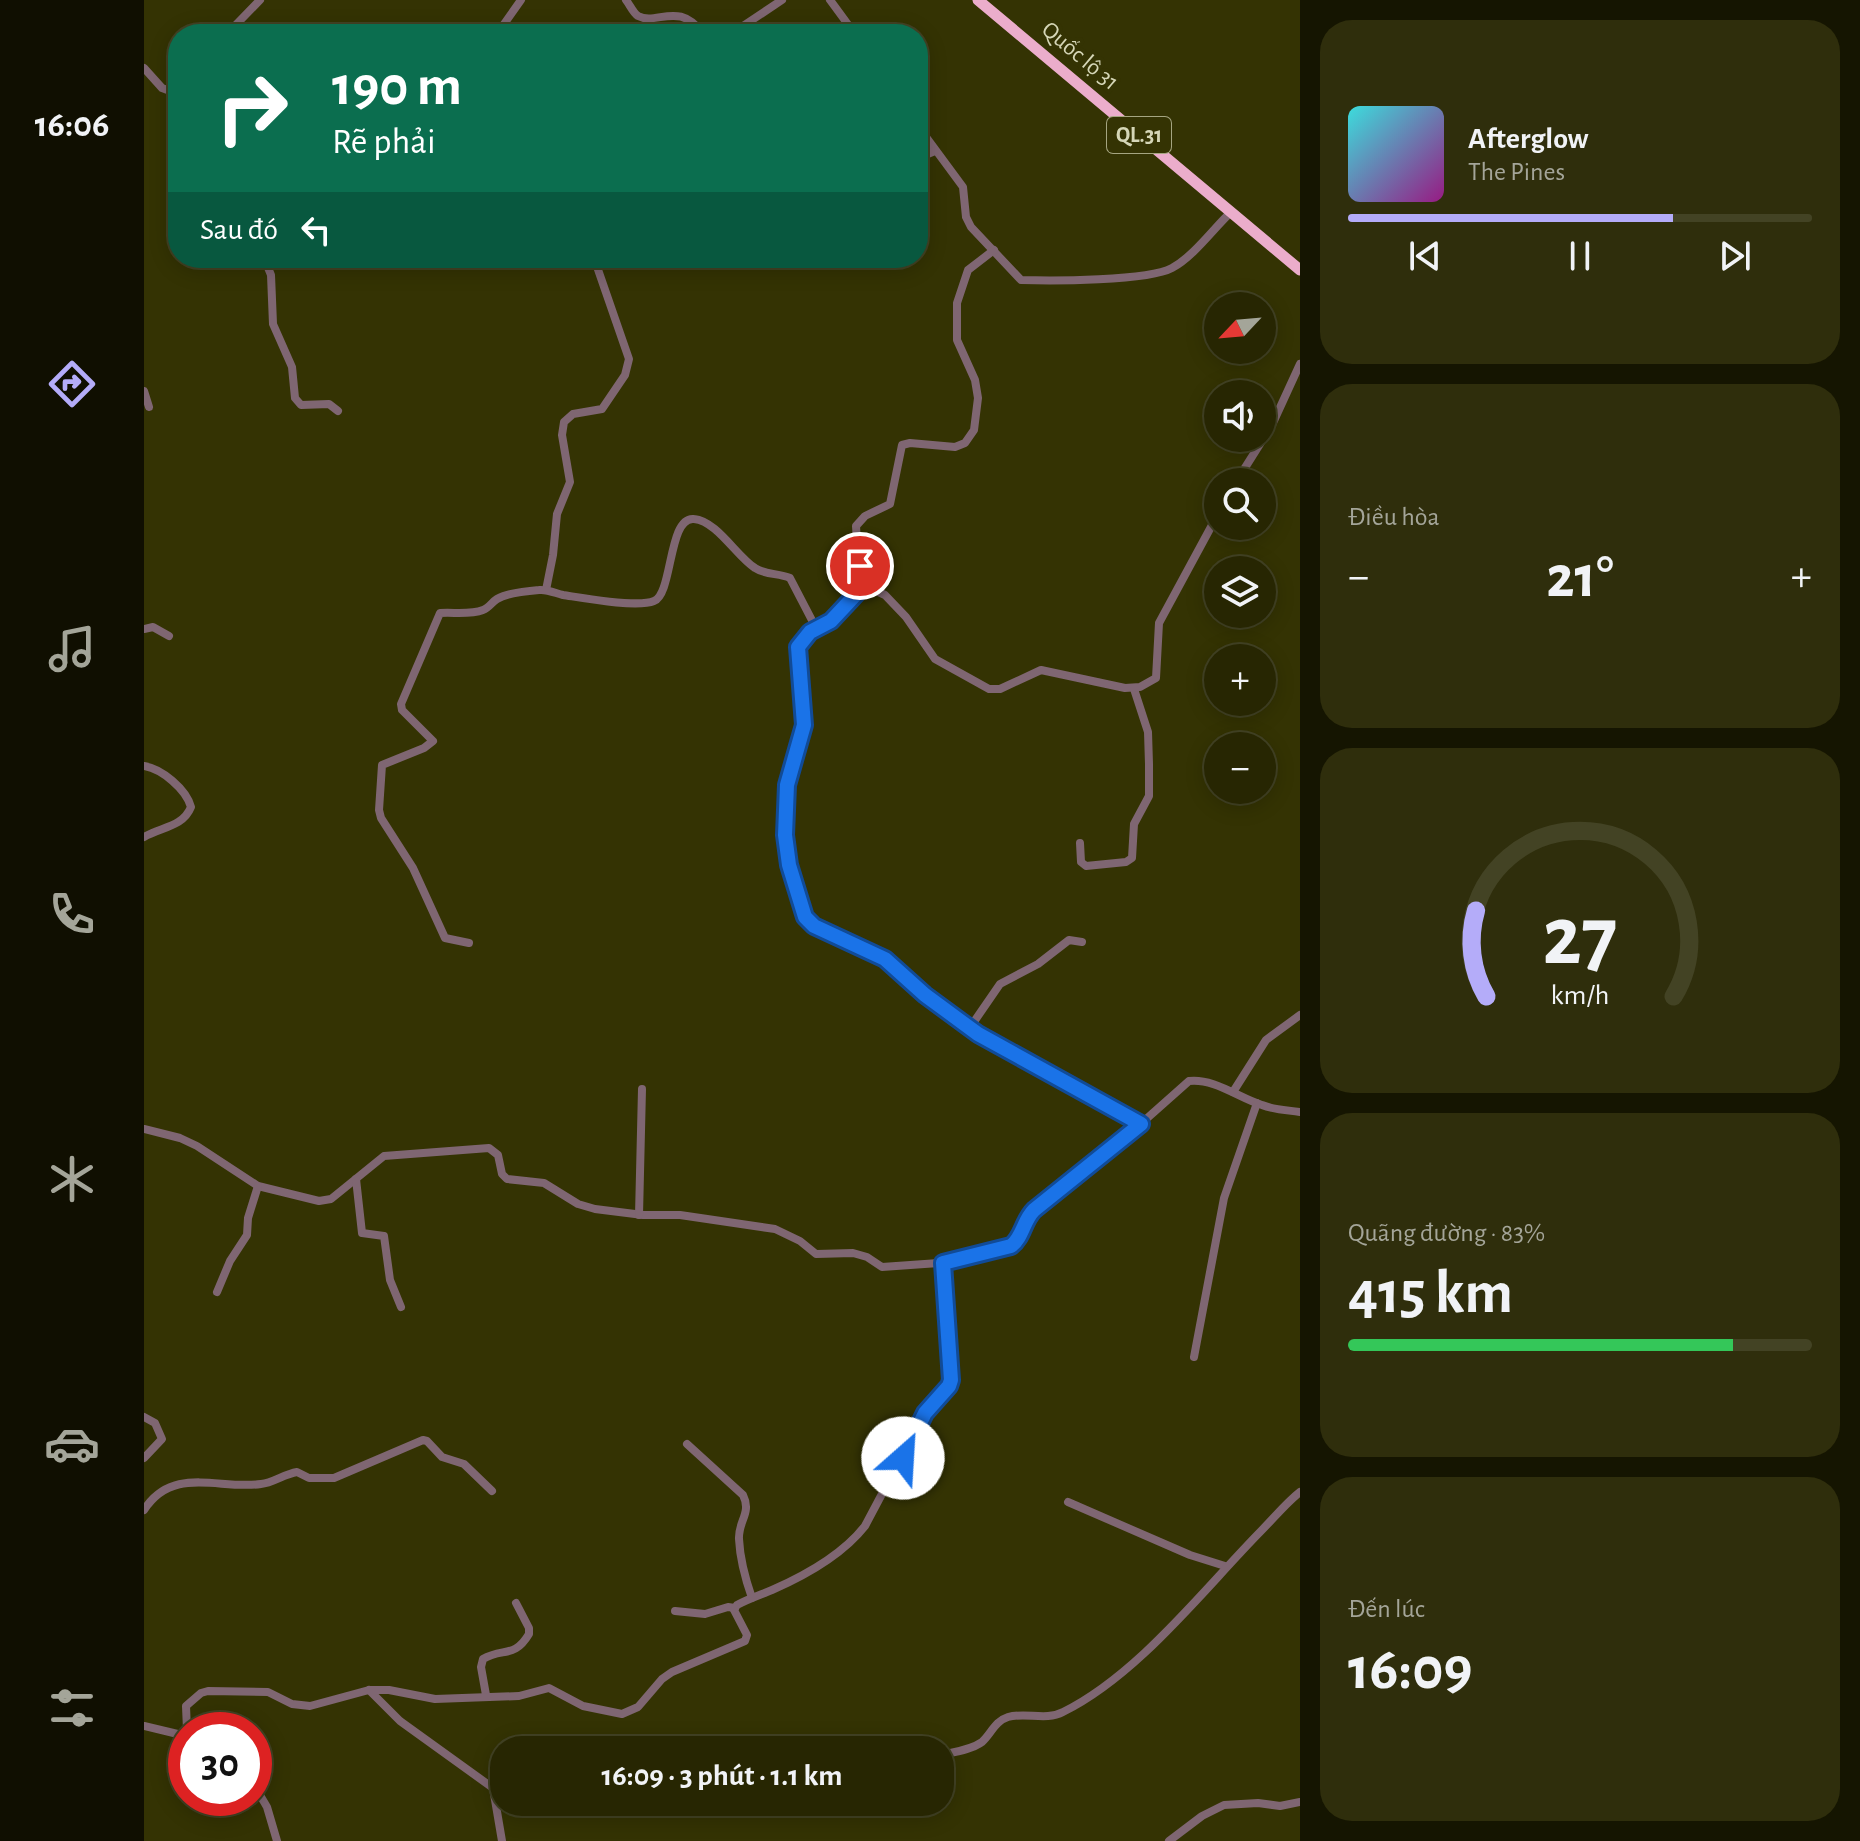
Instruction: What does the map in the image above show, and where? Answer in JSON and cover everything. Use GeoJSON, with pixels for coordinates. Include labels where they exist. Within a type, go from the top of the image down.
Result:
{"type":"FeatureCollection","features":[{"type":"Feature","properties":{"kind":"highway","name":"Quốc lộ 31"},"geometry":{"type":"LineString","coordinates":[[978,0],[1300,270]]}},
{"type":"Feature","properties":{"kind":"street"},"geometry":{"type":"LineString","coordinates":[[237,24],[260,0]]}},
{"type":"Feature","properties":{"kind":"street"},"geometry":{"type":"LineString","coordinates":[[504,24],[521,0]]}},
{"type":"Feature","properties":{"kind":"street"},"geometry":{"type":"LineString","coordinates":[[626,0],[638,15],[671,13],[696,24]]}},
{"type":"Feature","properties":{"kind":"street"},"geometry":{"type":"LineString","coordinates":[[746,24],[782,0]]}},
{"type":"Feature","properties":{"kind":"street"},"geometry":{"type":"LineString","coordinates":[[830,0],[848,24]]}},
{"type":"Feature","properties":{"kind":"street"},"geometry":{"type":"LineString","coordinates":[[144,68],[162,88],[168,90]]}},
{"type":"Feature","properties":{"kind":"street"},"geometry":{"type":"LineString","coordinates":[[928,141],[963,187],[968,222],[1021,280],[1099,278],[1165,271],[1178,264],[1231,212]]}},
{"type":"Feature","properties":{"kind":"street"},"geometry":{"type":"LineString","coordinates":[[928,154],[935,151]]}},
{"type":"Feature","properties":{"kind":"street"},"geometry":{"type":"LineString","coordinates":[[860,590],[856,526],[865,516],[890,504],[902,445],[955,447],[965,443],[974,430],[978,398],[975,380],[957,340],[957,303],[968,270],[994,250]]}},
{"type":"Feature","properties":{"kind":"street"},"geometry":{"type":"LineString","coordinates":[[267,268],[272,281],[272,317],[292,367],[295,398],[301,405],[329,404],[338,411]]}},
{"type":"Feature","properties":{"kind":"street"},"geometry":{"type":"LineString","coordinates":[[546,590],[557,514],[570,482],[562,435],[564,422],[573,414],[602,409],[625,375],[629,359],[597,268]]}},
{"type":"Feature","properties":{"kind":"street"},"geometry":{"type":"LineString","coordinates":[[1245,468],[1272,425],[1300,364]]}},
{"type":"Feature","properties":{"kind":"street"},"geometry":{"type":"LineString","coordinates":[[144,391],[149,407]]}},
{"type":"Feature","properties":{"kind":"street"},"geometry":{"type":"LineString","coordinates":[[469,943],[445,938],[413,868],[384,824],[379,810],[380,768],[433,741],[402,710],[401,704],[438,615],[442,612],[484,610],[500,598],[546,590],[611,601],[655,601],[662,597],[665,589],[669,558],[684,523],[688,519],[697,519],[717,532],[754,568],[790,578],[816,628]]}},
{"type":"Feature","properties":{"kind":"street"},"geometry":{"type":"LineString","coordinates":[[1141,1124],[969,1029],[885,959],[814,926],[805,917],[789,865],[785,835],[787,785],[804,725],[798,647],[816,628],[831,621],[860,590],[872,589],[880,591],[906,617],[935,659],[989,689],[1000,689],[1041,670],[1134,689],[1156,678],[1159,623],[1204,540]]}},
{"type":"Feature","properties":{"kind":"street"},"geometry":{"type":"LineString","coordinates":[[144,629],[153,627],[169,636]]}},
{"type":"Feature","properties":{"kind":"street"},"geometry":{"type":"LineString","coordinates":[[1080,843],[1081,862],[1086,866],[1126,862],[1133,854],[1134,824],[1149,796],[1148,732],[1134,689]]}},
{"type":"Feature","properties":{"kind":"street"},"geometry":{"type":"LineString","coordinates":[[144,766],[153,767],[185,793],[191,807],[176,824],[144,837]]}},
{"type":"Feature","properties":{"kind":"street"},"geometry":{"type":"LineString","coordinates":[[969,1029],[1000,984],[1038,964],[1069,940],[1082,942]]}},
{"type":"Feature","properties":{"kind":"street"},"geometry":{"type":"LineString","coordinates":[[1233,1092],[1266,1040],[1300,1015]]}},
{"type":"Feature","properties":{"kind":"street"},"geometry":{"type":"LineString","coordinates":[[144,1129],[180,1138],[197,1146],[258,1186],[319,1201],[331,1199],[384,1156],[489,1148],[498,1155],[502,1174],[507,1179],[540,1182],[578,1204],[639,1215],[680,1215],[757,1226],[788,1236],[816,1254],[853,1253],[867,1257],[882,1267],[943,1263],[1011,1246],[1034,1210],[1189,1081],[1233,1092],[1257,1103],[1300,1112]]}},
{"type":"Feature","properties":{"kind":"street"},"geometry":{"type":"LineString","coordinates":[[639,1215],[642,1089]]}},
{"type":"Feature","properties":{"kind":"street"},"geometry":{"type":"LineString","coordinates":[[1194,1357],[1224,1198],[1257,1103]]}},
{"type":"Feature","properties":{"kind":"street"},"geometry":{"type":"LineString","coordinates":[[356,1179],[362,1233],[384,1236],[390,1280],[401,1307]]}},
{"type":"Feature","properties":{"kind":"street"},"geometry":{"type":"LineString","coordinates":[[217,1292],[230,1261],[247,1235],[248,1218],[258,1186]]}},
{"type":"Feature","properties":{"kind":"street"},"geometry":{"type":"LineString","coordinates":[[675,1611],[705,1614],[735,1608],[812,1568],[857,1536],[875,1510],[925,1413],[949,1386],[950,1337],[943,1263]]}},
{"type":"Feature","properties":{"kind":"street"},"geometry":{"type":"LineString","coordinates":[[144,1417],[155,1423],[162,1439],[144,1458]]}},
{"type":"Feature","properties":{"kind":"street"},"geometry":{"type":"LineString","coordinates":[[145,1506],[164,1489],[196,1481],[262,1484],[297,1472],[309,1478],[334,1478],[423,1440],[442,1457],[464,1464],[492,1491]]}},
{"type":"Feature","properties":{"kind":"street"},"geometry":{"type":"LineString","coordinates":[[687,1444],[743,1495],[746,1502],[748,1509],[738,1536],[743,1573],[752,1598]]}},
{"type":"Feature","properties":{"kind":"street"},"geometry":{"type":"LineString","coordinates":[[954,1751],[980,1744],[1007,1717],[1050,1716],[1087,1697],[1165,1632],[1225,1566],[1300,1492]]}},
{"type":"Feature","properties":{"kind":"street"},"geometry":{"type":"LineString","coordinates":[[1068,1502],[1190,1555],[1225,1566]]}},
{"type":"Feature","properties":{"kind":"street"},"geometry":{"type":"LineString","coordinates":[[486,1695],[481,1667],[483,1659],[517,1649],[529,1634],[516,1603]]}},
{"type":"Feature","properties":{"kind":"street"},"geometry":{"type":"LineString","coordinates":[[186,1712],[186,1706],[208,1691],[268,1692],[292,1704],[310,1706],[369,1690],[389,1690],[421,1698],[519,1696],[549,1688],[596,1709],[622,1714],[630,1712],[645,1700],[672,1672],[745,1641],[747,1635],[735,1608]]}},
{"type":"Feature","properties":{"kind":"street"},"geometry":{"type":"LineString","coordinates":[[369,1690],[400,1721],[493,1788],[502,1841]]}},
{"type":"Feature","properties":{"kind":"street"},"geometry":{"type":"LineString","coordinates":[[144,1726],[168,1732]]}},
{"type":"Feature","properties":{"kind":"street"},"geometry":{"type":"LineString","coordinates":[[1169,1841],[1202,1816],[1224,1805],[1258,1803],[1280,1806],[1300,1802]]}},
{"type":"Feature","properties":{"kind":"street"},"geometry":{"type":"LineString","coordinates":[[270,1816],[277,1841]]}},
{"type":"Feature","properties":{"kind":"route"},"geometry":{"type":"LineString","coordinates":[[860,566],[860,590],[831,621],[810,632],[797,653],[804,725],[789,772],[785,835],[789,865],[805,917],[814,926],[885,959],[969,1029],[1141,1124],[1034,1210],[1011,1246],[943,1263],[951,1380],[925,1413],[903,1458]]}}]}
